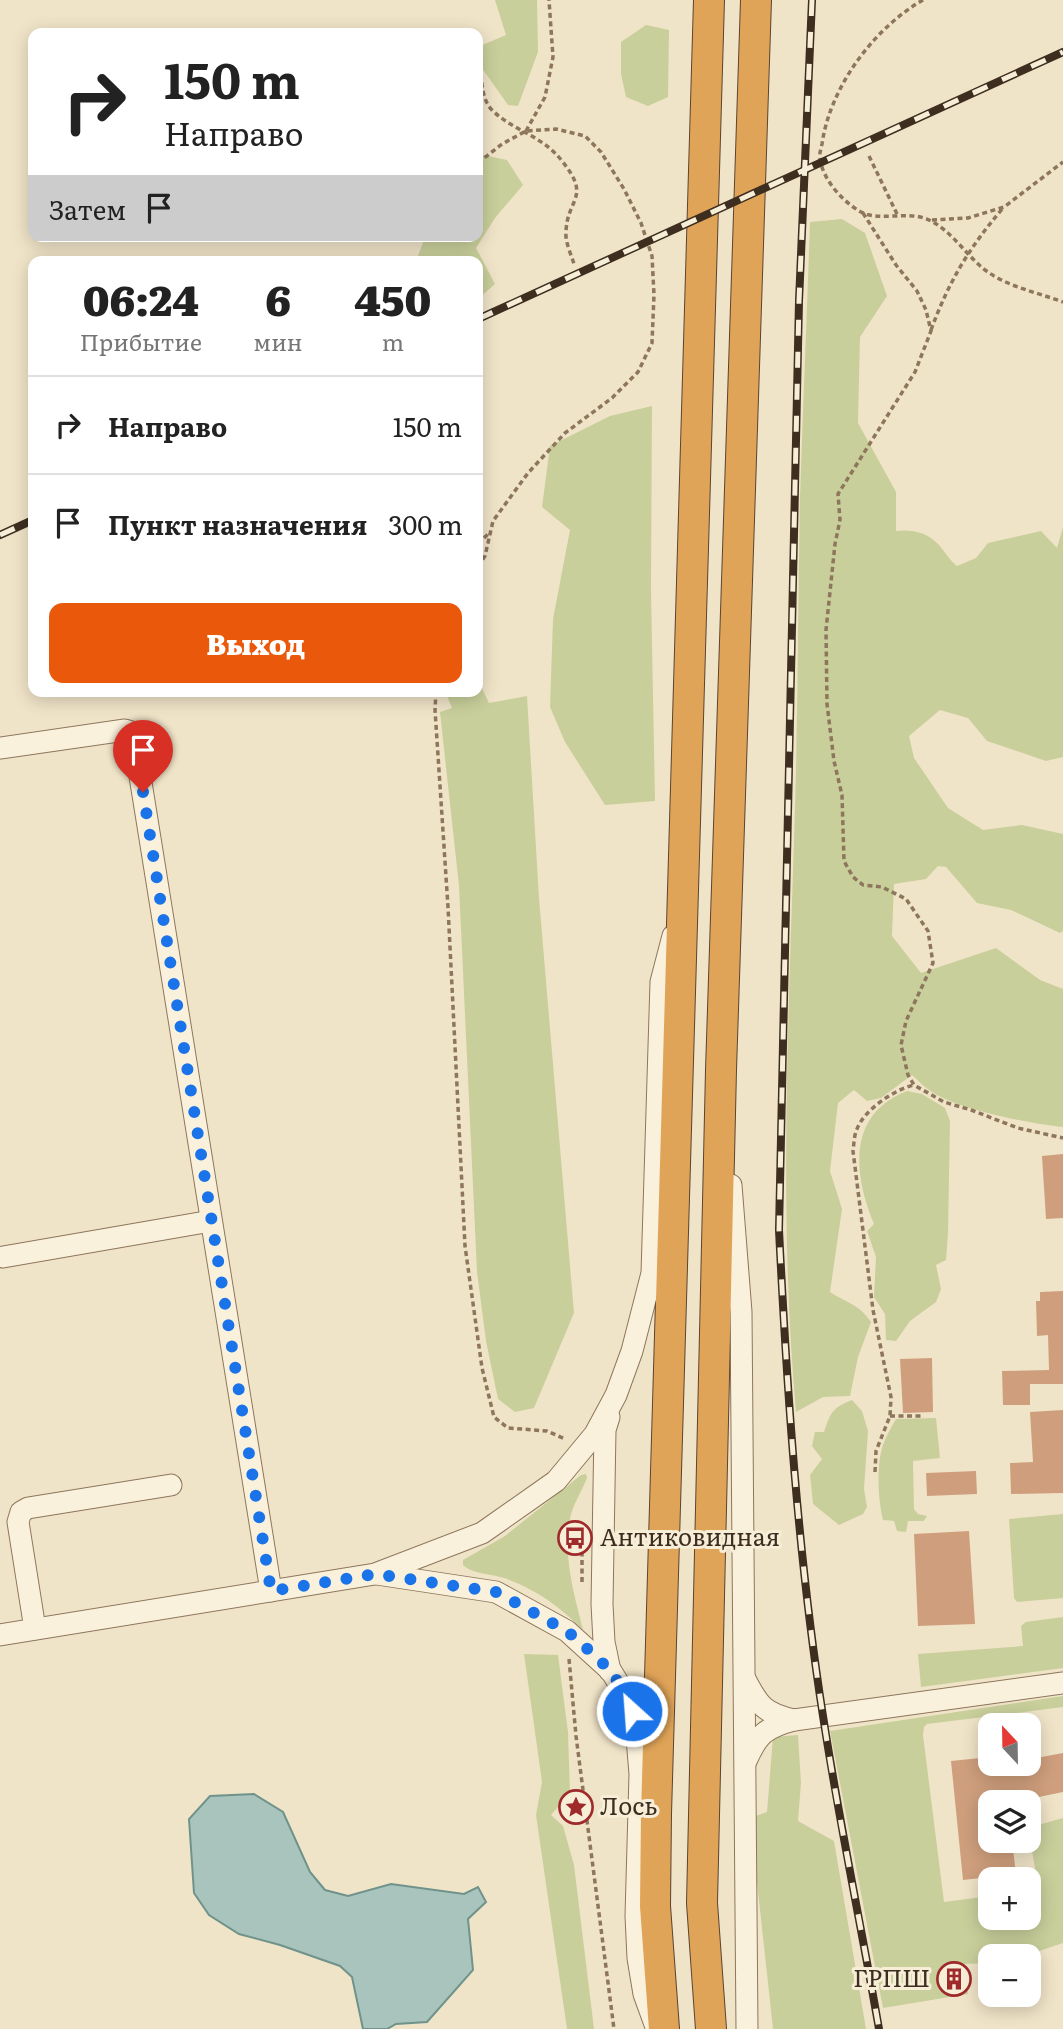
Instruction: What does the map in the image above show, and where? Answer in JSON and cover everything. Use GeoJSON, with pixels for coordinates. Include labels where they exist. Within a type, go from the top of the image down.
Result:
{"type":"FeatureCollection","features":[{"type":"Feature","properties":{"kind":"highway"},"geometry":{"type":"LineString","coordinates":[[664,2029],[655,1906],[655,1867],[709,0]]}},
{"type":"Feature","properties":{"kind":"highway"},"geometry":{"type":"LineString","coordinates":[[710,2029],[702,1903],[721,1069],[757,0]]}},
{"type":"Feature","properties":{"kind":"street"},"geometry":{"type":"LineString","coordinates":[[0,748],[125,730],[132,732],[271,1591]]}},
{"type":"Feature","properties":{"kind":"street"},"geometry":{"type":"LineString","coordinates":[[611,1671],[604,1642],[602,1604],[605,1430],[632,1351],[652,1273],[661,982],[682,900]]}},
{"type":"Feature","properties":{"kind":"street"},"geometry":{"type":"LineString","coordinates":[[721,1069],[741,1312],[747,2029]]}},
{"type":"Feature","properties":{"kind":"street"},"geometry":{"type":"LineString","coordinates":[[3,1257],[211,1221]]}},
{"type":"Feature","properties":{"kind":"street"},"geometry":{"type":"LineString","coordinates":[[0,1635],[375,1574],[482,1533],[556,1481],[595,1434],[616,1395]]}},
{"type":"Feature","properties":{"kind":"street"},"geometry":{"type":"LineString","coordinates":[[35,1629],[18,1522],[21,1511],[171,1485]]}},
{"type":"Feature","properties":{"kind":"street"},"geometry":{"type":"LineString","coordinates":[[375,1574],[496,1592],[567,1631],[611,1671],[627,1697],[636,1726],[640,1774],[636,1916],[638,1958],[644,1994],[657,2029]]}},
{"type":"Feature","properties":{"kind":"street"},"geometry":{"type":"LineString","coordinates":[[744,1677],[757,1702],[771,1714],[794,1720]]}},
{"type":"Feature","properties":{"kind":"street"},"geometry":{"type":"LineString","coordinates":[[745,1763],[755,1740],[772,1726],[794,1720],[1063,1683]]}},
{"type":"Feature","properties":{"kind":"path"},"geometry":{"type":"LineString","coordinates":[[526,131],[545,97],[553,57],[550,0]]}},
{"type":"Feature","properties":{"kind":"path"},"geometry":{"type":"LineString","coordinates":[[923,0],[906,9],[865,50],[838,93],[824,129],[819,157],[825,179],[863,212],[895,265],[917,291],[926,310],[931,331]]}},
{"type":"Feature","properties":{"kind":"path"},"geometry":{"type":"LineString","coordinates":[[483,93],[491,109],[546,143],[563,162],[577,184],[575,204],[565,234],[573,264]]}},
{"type":"Feature","properties":{"kind":"path"},"geometry":{"type":"LineString","coordinates":[[483,159],[502,144],[526,131],[556,129],[585,136],[601,152],[641,223],[652,256],[654,295],[652,343],[638,372],[612,398],[565,433],[528,473],[493,521],[483,559]]}},
{"type":"Feature","properties":{"kind":"path"},"geometry":{"type":"LineString","coordinates":[[869,156],[898,214]]}},
{"type":"Feature","properties":{"kind":"path"},"geometry":{"type":"LineString","coordinates":[[1063,162],[1004,207],[968,253],[944,293],[915,372],[838,494],[840,520],[826,631],[827,704],[834,761],[842,795],[844,861],[853,877],[863,886],[882,887],[906,899],[928,931],[933,963],[906,1021],[901,1045],[908,1075],[914,1084],[944,1102],[1018,1128],[1063,1138]]}},
{"type":"Feature","properties":{"kind":"path"},"geometry":{"type":"LineString","coordinates":[[863,212],[878,215],[898,214],[929,220],[968,218],[1004,207]]}},
{"type":"Feature","properties":{"kind":"path"},"geometry":{"type":"LineString","coordinates":[[929,220],[983,268],[1007,284],[1063,302]]}},
{"type":"Feature","properties":{"kind":"path"},"geometry":{"type":"LineString","coordinates":[[483,539],[491,532]]}},
{"type":"Feature","properties":{"kind":"path"},"geometry":{"type":"LineString","coordinates":[[436,697],[465,1246],[482,1368],[494,1417],[508,1428],[547,1431],[568,1440]]}},
{"type":"Feature","properties":{"kind":"path"},"geometry":{"type":"LineString","coordinates":[[876,1472],[876,1451],[890,1416],[888,1376],[873,1310],[853,1151],[857,1127],[874,1107],[891,1094],[914,1084]]}},
{"type":"Feature","properties":{"kind":"path"},"geometry":{"type":"LineString","coordinates":[[890,1416],[921,1416]]}},
{"type":"Feature","properties":{"kind":"path"},"geometry":{"type":"LineString","coordinates":[[570,1653],[568,1665],[576,1735],[614,2029]]}},
{"type":"Feature","properties":{"kind":"green space"},"geometry":{"type":"Polygon","coordinates":[[[495,0],[537,0],[538,52],[518,106],[508,105],[483,70],[483,45],[506,35],[495,0]]]}},
{"type":"Feature","properties":{"kind":"green space"},"geometry":{"type":"Polygon","coordinates":[[[646,25],[669,30],[668,97],[648,106],[626,97],[621,74],[621,42],[646,25]]]}},
{"type":"Feature","properties":{"kind":"green space"},"geometry":{"type":"Polygon","coordinates":[[[483,155],[507,160],[523,185],[483,237],[483,155]]]}},
{"type":"Feature","properties":{"kind":"green space"},"geometry":{"type":"Polygon","coordinates":[[[842,219],[865,233],[887,296],[860,337],[858,423],[896,492],[896,531],[907,530],[924,534],[938,544],[957,566],[976,558],[988,543],[1041,531],[1057,548],[1063,527],[1063,757],[1046,761],[987,741],[968,718],[940,710],[909,736],[914,758],[948,808],[983,830],[1022,825],[1063,834],[1063,931],[1060,933],[1011,910],[977,903],[946,867],[938,866],[926,879],[894,884],[892,936],[921,973],[996,948],[1040,980],[1063,989],[1063,1127],[1013,1119],[956,1103],[929,1090],[912,1075],[881,1098],[867,1101],[854,1090],[838,1103],[830,1171],[842,1209],[830,1292],[857,1307],[871,1322],[858,1357],[850,1396],[823,1397],[796,1412],[787,1261],[786,1110],[796,769],[800,497],[810,222],[842,219]]]}},
{"type":"Feature","properties":{"kind":"green space"},"geometry":{"type":"Polygon","coordinates":[[[423,242],[480,242],[476,248],[480,256],[418,256],[423,242]]]}},
{"type":"Feature","properties":{"kind":"green space"},"geometry":{"type":"Polygon","coordinates":[[[483,261],[495,284],[483,295],[483,261]]]}},
{"type":"Feature","properties":{"kind":"green space"},"geometry":{"type":"Polygon","coordinates":[[[652,406],[651,589],[655,801],[605,805],[565,742],[550,707],[553,619],[570,530],[542,507],[550,446],[610,416],[652,406]]]}},
{"type":"Feature","properties":{"kind":"green space"},"geometry":{"type":"Polygon","coordinates":[[[483,690],[489,703],[527,696],[539,898],[574,1313],[534,1408],[515,1412],[498,1399],[486,1341],[477,1272],[459,886],[440,712],[452,708],[447,697],[483,697],[483,690]]]}},
{"type":"Feature","properties":{"kind":"green space"},"geometry":{"type":"Polygon","coordinates":[[[907,1091],[922,1094],[945,1108],[950,1121],[948,1233],[946,1260],[936,1265],[941,1289],[936,1302],[910,1321],[896,1341],[886,1340],[885,1314],[874,1297],[876,1257],[867,1231],[874,1224],[859,1166],[860,1147],[874,1114],[887,1101],[907,1091]]]}},
{"type":"Feature","properties":{"kind":"green space"},"geometry":{"type":"Polygon","coordinates":[[[852,1400],[862,1411],[868,1431],[864,1489],[867,1507],[863,1514],[839,1525],[813,1504],[810,1475],[822,1459],[812,1446],[815,1432],[824,1432],[833,1412],[852,1400]]]}},
{"type":"Feature","properties":{"kind":"green space"},"geometry":{"type":"Polygon","coordinates":[[[936,1418],[940,1458],[913,1461],[914,1509],[918,1514],[927,1516],[924,1521],[908,1521],[906,1532],[897,1531],[894,1521],[883,1520],[881,1512],[879,1472],[883,1445],[896,1419],[936,1418]]]}},
{"type":"Feature","properties":{"kind":"green space"},"geometry":{"type":"Polygon","coordinates":[[[586,1474],[587,1478],[571,1514],[568,1533],[571,1575],[583,1630],[537,1593],[504,1578],[472,1570],[463,1565],[463,1560],[505,1536],[581,1475],[586,1474]]]}},
{"type":"Feature","properties":{"kind":"green space"},"geometry":{"type":"Polygon","coordinates":[[[1063,1514],[1063,1598],[1017,1602],[1014,1598],[1009,1519],[1063,1514]]]}},
{"type":"Feature","properties":{"kind":"green space"},"geometry":{"type":"Polygon","coordinates":[[[1063,1617],[1063,1668],[921,1687],[918,1654],[1023,1646],[1021,1626],[1026,1622],[1063,1617]]]}},
{"type":"Feature","properties":{"kind":"green space"},"geometry":{"type":"Polygon","coordinates":[[[524,1654],[558,1655],[568,1732],[570,1793],[551,1815],[563,1826],[574,1865],[594,2029],[567,2029],[536,1815],[542,1782],[524,1654]]]}},
{"type":"Feature","properties":{"kind":"green space"},"geometry":{"type":"Polygon","coordinates":[[[1063,1696],[1063,1707],[1015,1713],[978,1713],[978,1718],[927,1724],[923,1735],[944,1902],[978,1898],[978,1930],[1041,1930],[1041,1867],[1035,1867],[1032,1853],[1041,1853],[1041,1824],[1063,1818],[1063,1943],[1041,1950],[1041,1944],[978,1944],[978,1963],[964,1964],[968,1994],[883,2008],[830,1731],[1063,1696]]]}},
{"type":"Feature","properties":{"kind":"green space"},"geometry":{"type":"Polygon","coordinates":[[[798,1735],[801,1783],[798,1821],[834,1841],[866,2029],[773,2029],[750,1818],[767,1812],[773,1737],[798,1735]]]}},
{"type":"Feature","properties":{"kind":"water"},"geometry":{"type":"Polygon","coordinates":[[[254,1794],[283,1812],[310,1872],[325,1890],[348,1896],[391,1884],[464,1894],[478,1887],[486,1902],[468,1919],[473,1970],[427,2022],[396,2024],[387,2029],[363,2029],[352,1977],[340,1966],[239,1934],[209,1915],[194,1893],[189,1819],[210,1796],[254,1794]]]}},
{"type":"Feature","properties":{"kind":"building"},"geometry":{"type":"Polygon","coordinates":[[[1063,1154],[1063,1218],[1046,1219],[1042,1156],[1063,1154]]]}},
{"type":"Feature","properties":{"kind":"building"},"geometry":{"type":"Polygon","coordinates":[[[1063,1291],[1063,1384],[1030,1384],[1030,1405],[1003,1405],[1002,1371],[1049,1370],[1048,1335],[1037,1336],[1036,1301],[1040,1301],[1040,1292],[1063,1291]]]}},
{"type":"Feature","properties":{"kind":"building"},"geometry":{"type":"Polygon","coordinates":[[[932,1358],[933,1412],[903,1413],[900,1359],[932,1358]]]}},
{"type":"Feature","properties":{"kind":"building"},"geometry":{"type":"Polygon","coordinates":[[[1063,1410],[1063,1493],[1011,1494],[1010,1463],[1033,1462],[1030,1412],[1063,1410]]]}},
{"type":"Feature","properties":{"kind":"building"},"geometry":{"type":"Polygon","coordinates":[[[976,1471],[977,1494],[927,1496],[926,1473],[976,1471]]]}},
{"type":"Feature","properties":{"kind":"building"},"geometry":{"type":"Polygon","coordinates":[[[969,1531],[975,1624],[918,1626],[914,1534],[969,1531]]]}},
{"type":"Feature","properties":{"kind":"building"},"geometry":{"type":"Polygon","coordinates":[[[1063,1753],[1063,1792],[1041,1797],[1041,1790],[978,1790],[978,1853],[1013,1853],[1015,1867],[978,1867],[978,1878],[963,1880],[951,1761],[978,1758],[978,1776],[1041,1776],[1041,1757],[1063,1753]]]}},
{"type":"Feature","properties":{"kind":"railway"},"geometry":{"type":"LineString","coordinates":[[812,0],[799,301],[779,1230],[795,1474],[814,1656],[836,1795],[879,2029]]}},
{"type":"Feature","properties":{"kind":"railway"},"geometry":{"type":"LineString","coordinates":[[483,317],[1063,52]]}},
{"type":"Feature","properties":{"kind":"railway"},"geometry":{"type":"LineString","coordinates":[[0,535],[28,522]]}},
{"type":"Feature","properties":{"kind":"place","name":"Антиковидная"},"geometry":{"type":"Point","coordinates":[575,1538]}},
{"type":"Feature","properties":{"kind":"place","name":"Лось"},"geometry":{"type":"Point","coordinates":[576,1807]}},
{"type":"Feature","properties":{"kind":"place","name":"ГРПШ"},"geometry":{"type":"Point","coordinates":[954,1979]}},
{"type":"Feature","properties":{"kind":"route"},"geometry":{"type":"LineString","coordinates":[[143,792],[271,1591],[375,1574],[496,1592],[567,1631],[580,1642],[611,1671],[632,1711]]}}]}
